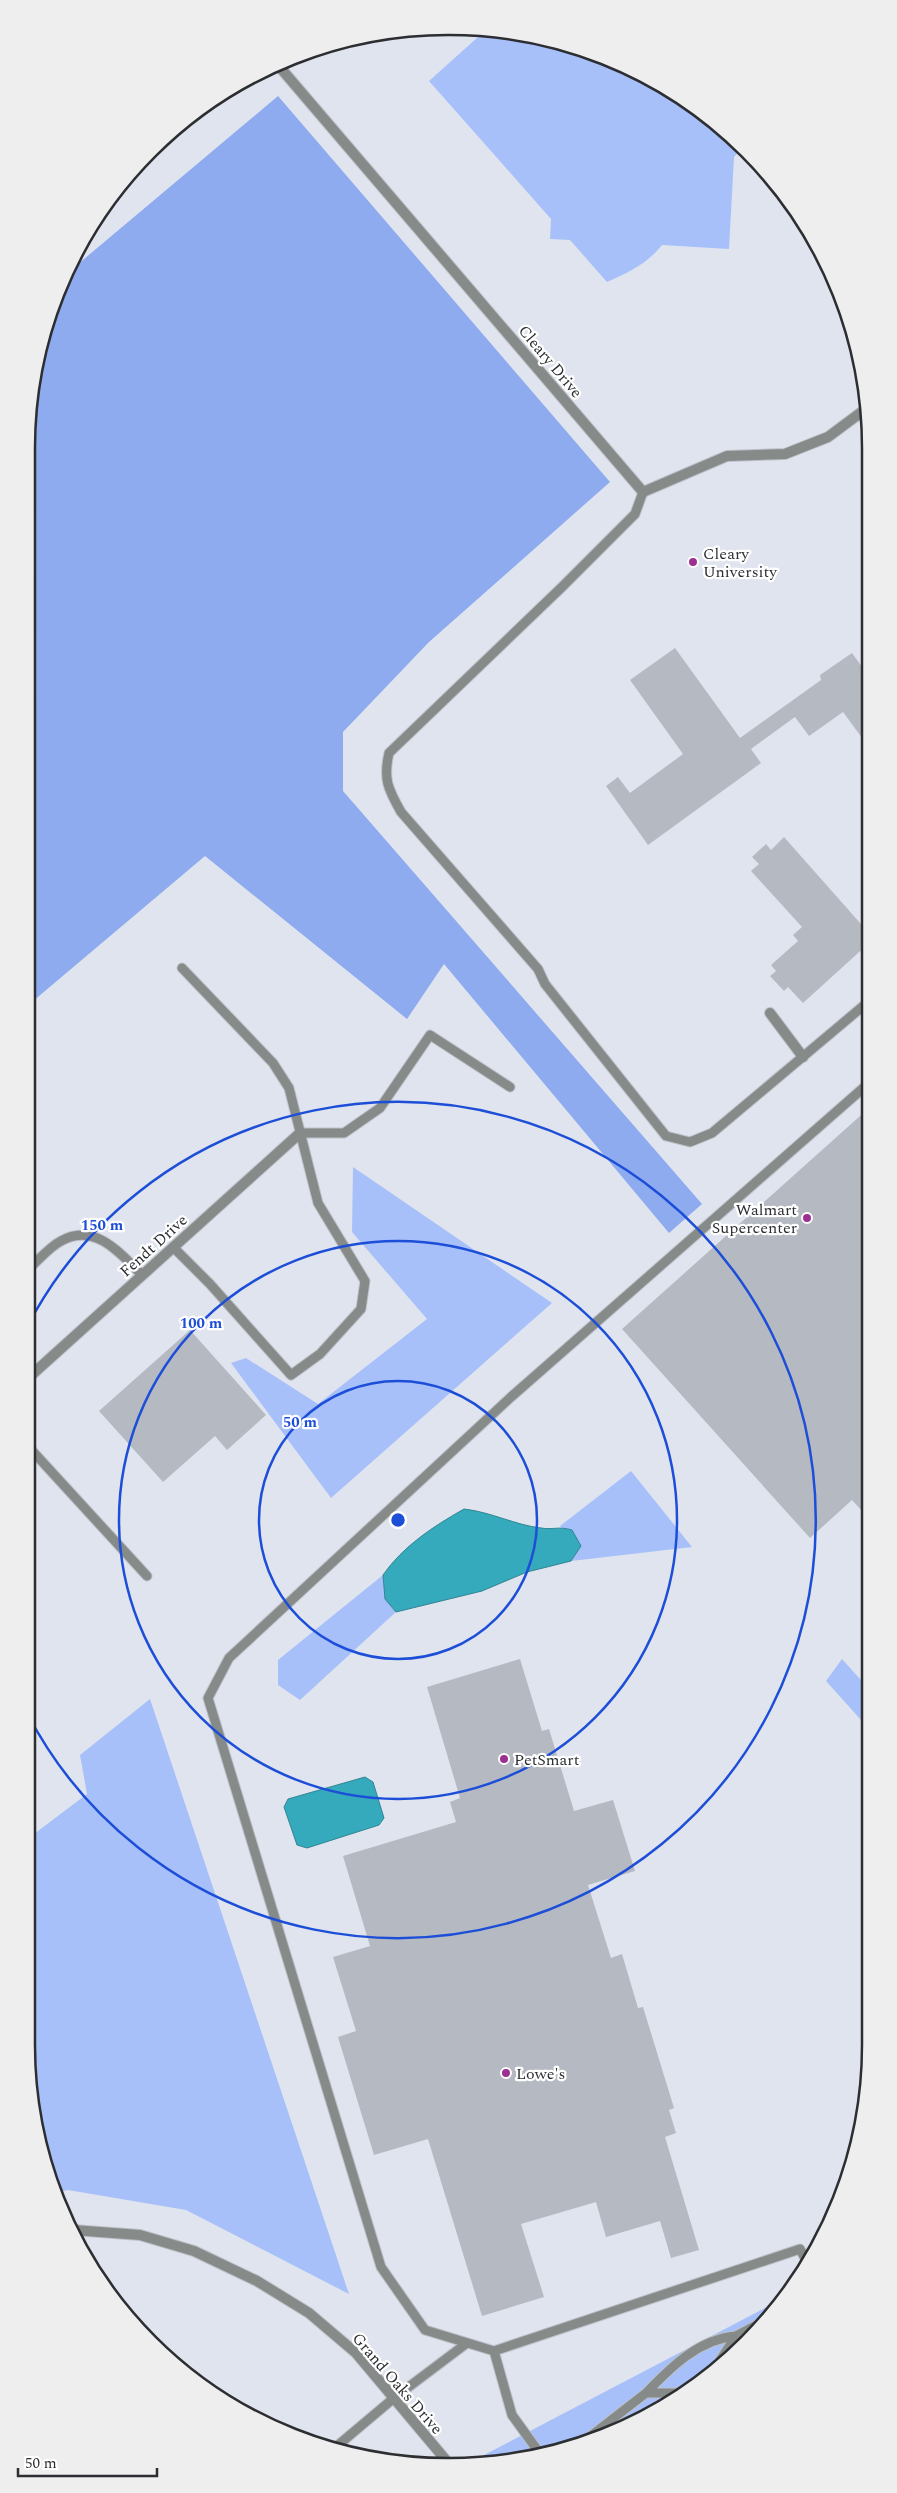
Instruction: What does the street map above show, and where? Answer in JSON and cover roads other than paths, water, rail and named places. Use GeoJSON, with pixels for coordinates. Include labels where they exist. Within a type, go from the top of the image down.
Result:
{"type":"FeatureCollection","features":[{"type":"Feature","properties":{"kind":"street","name":"Cleary Drive"},"geometry":{"type":"LineString","coordinates":[[283,70],[643,492]]}},
{"type":"Feature","properties":{"kind":"street"},"geometry":{"type":"LineString","coordinates":[[643,492],[727,456],[785,454],[828,437],[860,413]]}},
{"type":"Feature","properties":{"kind":"street"},"geometry":{"type":"LineString","coordinates":[[770,1014],[803,1057]]}},
{"type":"Feature","properties":{"kind":"street","name":"Fendt Drive"},"geometry":{"type":"LineString","coordinates":[[35,1372],[300,1133]]}},
{"type":"Feature","properties":{"kind":"street","name":"Grand Oaks Drive"},"geometry":{"type":"LineString","coordinates":[[80,2231],[140,2235],[194,2251],[257,2281],[309,2314],[356,2353],[444,2458]]}},
{"type":"Feature","properties":{"kind":"lane"},"geometry":{"type":"LineString","coordinates":[[643,492],[635,514],[562,587],[389,752],[385,771],[389,790],[401,812],[538,969],[545,984],[666,1136],[690,1142],[712,1133],[862,1007]]}},
{"type":"Feature","properties":{"kind":"lane"},"geometry":{"type":"LineString","coordinates":[[173,1247],[210,1284],[290,1374],[320,1354],[361,1309],[365,1281],[318,1202],[289,1088],[273,1063],[182,968]]}},
{"type":"Feature","properties":{"kind":"lane"},"geometry":{"type":"LineString","coordinates":[[300,1133],[344,1133],[380,1108],[430,1035],[510,1087]]}},
{"type":"Feature","properties":{"kind":"lane"},"geometry":{"type":"LineString","coordinates":[[804,2256],[800,2249],[494,2350],[425,2330],[381,2267],[208,1698],[229,1658],[511,1397],[862,1089]]}},
{"type":"Feature","properties":{"kind":"lane"},"geometry":{"type":"LineString","coordinates":[[35,1263],[61,1241],[79,1235],[99,1237],[115,1248],[142,1275]]}},
{"type":"Feature","properties":{"kind":"lane"},"geometry":{"type":"LineString","coordinates":[[35,1454],[147,1576]]}},
{"type":"Feature","properties":{"kind":"lane"},"geometry":{"type":"LineString","coordinates":[[598,2430],[646,2392],[682,2358],[719,2337],[736,2336],[747,2330]]}},
{"type":"Feature","properties":{"kind":"lane"},"geometry":{"type":"LineString","coordinates":[[727,2349],[736,2336]]}},
{"type":"Feature","properties":{"kind":"lane"},"geometry":{"type":"LineString","coordinates":[[340,2444],[394,2398],[467,2343]]}},
{"type":"Feature","properties":{"kind":"lane"},"geometry":{"type":"LineString","coordinates":[[494,2350],[512,2415],[536,2448]]}},
{"type":"Feature","properties":{"kind":"lane"},"geometry":{"type":"LineString","coordinates":[[646,2392],[671,2393]]}},
{"type":"Feature","properties":{"kind":"place","name":"Cleary University"},"geometry":{"type":"Point","coordinates":[693,562]}},
{"type":"Feature","properties":{"kind":"place","name":"Walmart Supercenter"},"geometry":{"type":"Point","coordinates":[807,1218]}},
{"type":"Feature","properties":{"kind":"place","name":"PetSmart"},"geometry":{"type":"Point","coordinates":[504,1759]}},
{"type":"Feature","properties":{"kind":"place","name":"Lowe's"},"geometry":{"type":"Point","coordinates":[506,2073]}}]}
